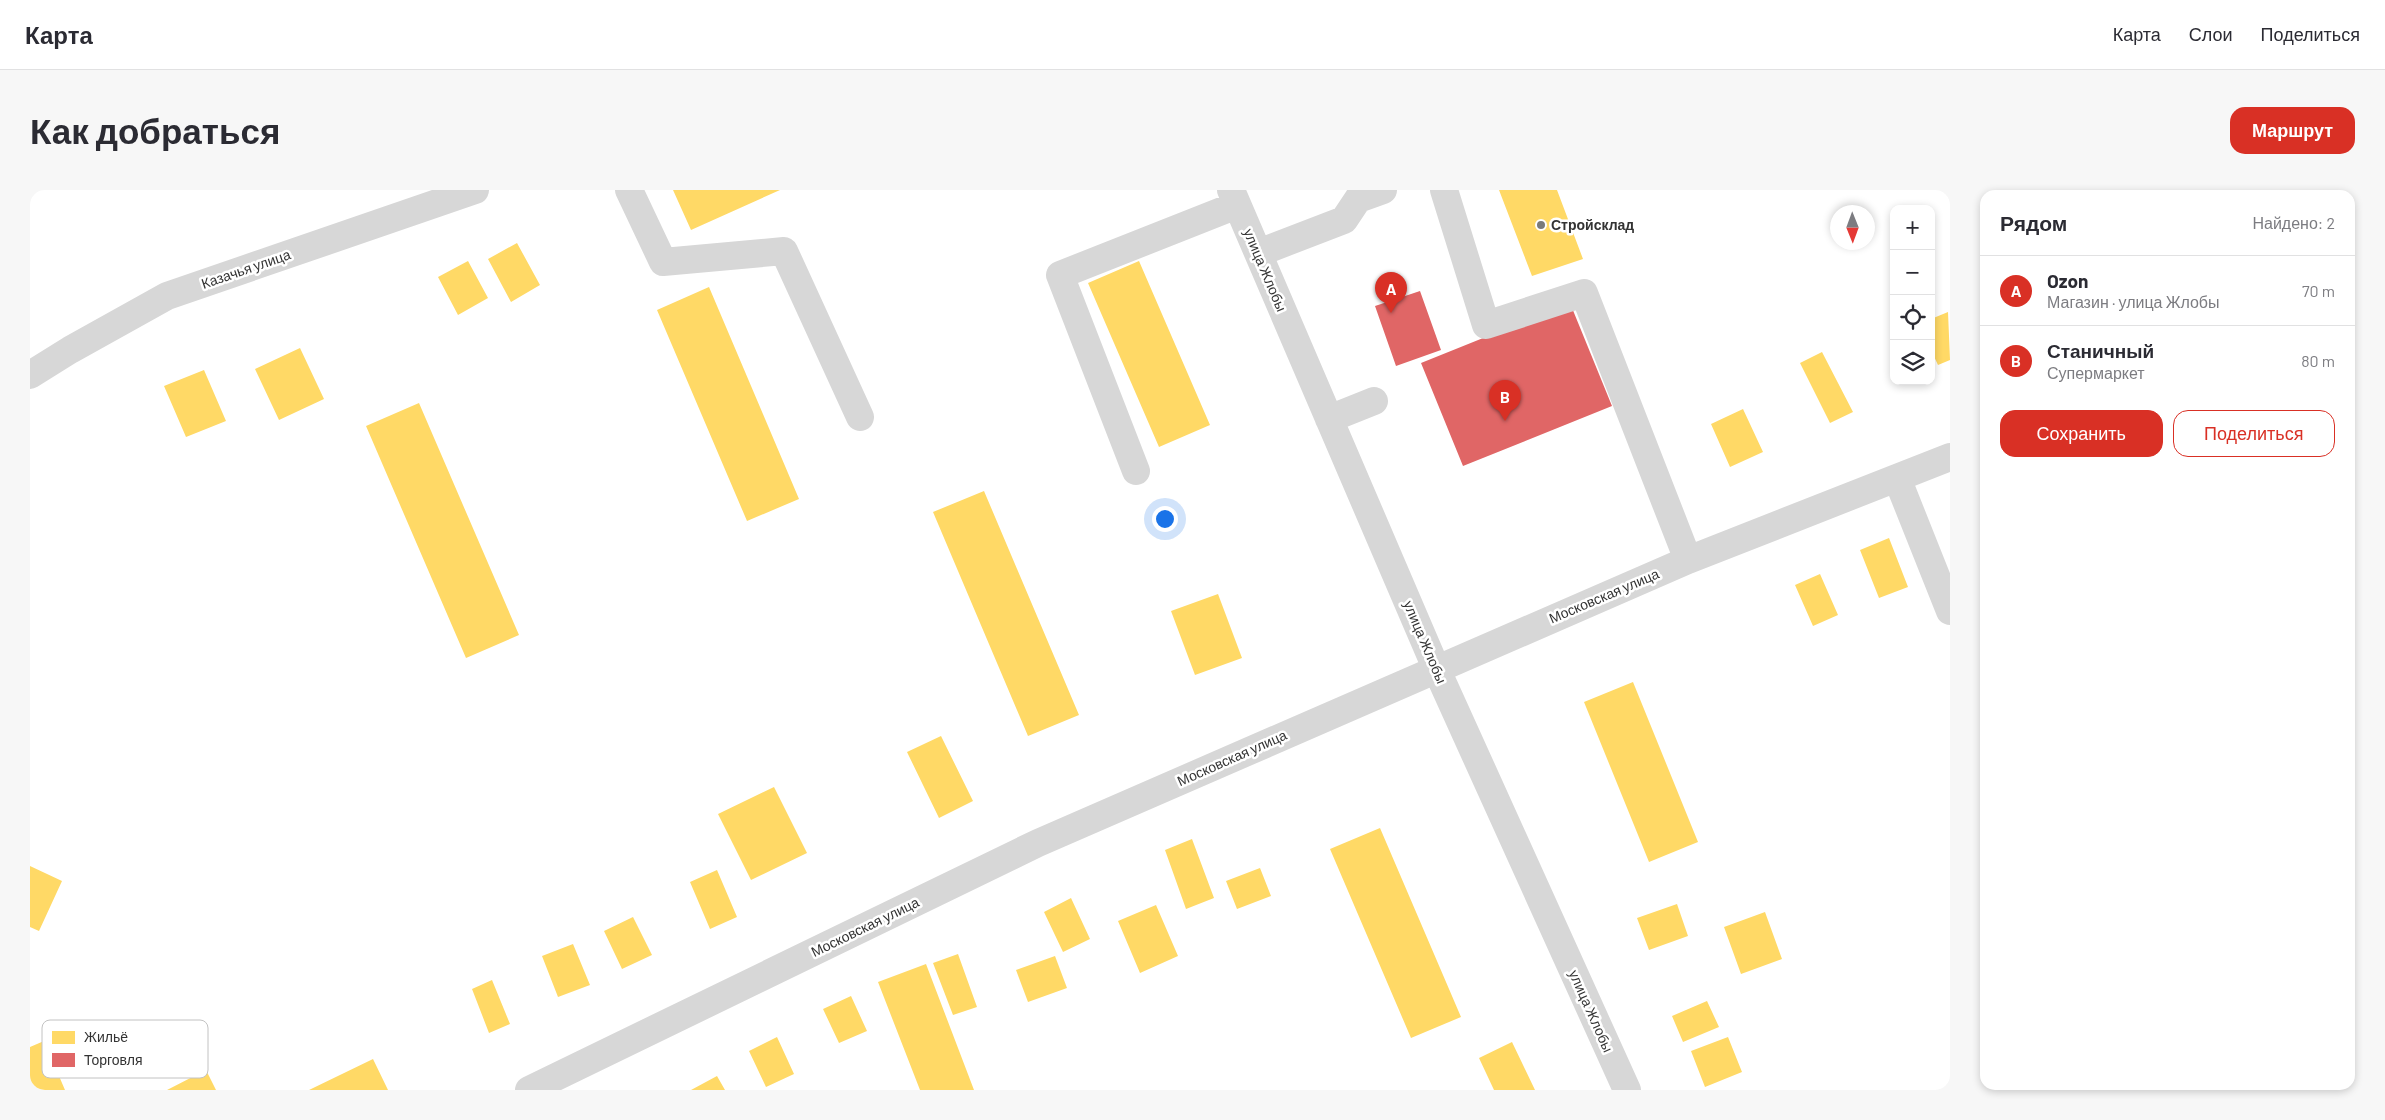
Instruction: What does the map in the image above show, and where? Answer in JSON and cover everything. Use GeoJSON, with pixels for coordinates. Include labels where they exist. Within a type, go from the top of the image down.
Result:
{"type":"FeatureCollection","features":[{"type":"Feature","properties":{"kind":"street","name":"Казачья улица"},"geometry":{"type":"LineString","coordinates":[[30,375],[70,350],[166,296],[475,190]]}},
{"type":"Feature","properties":{"kind":"street"},"geometry":{"type":"LineString","coordinates":[[629,190],[663,262],[784,252],[860,418]]}},
{"type":"Feature","properties":{"kind":"street"},"geometry":{"type":"LineString","coordinates":[[1258,253],[1344,220],[1358,198],[1383,190]]}},
{"type":"Feature","properties":{"kind":"street"},"geometry":{"type":"LineString","coordinates":[[1444,190],[1486,325],[1584,293],[1688,560]]}},
{"type":"Feature","properties":{"kind":"street"},"geometry":{"type":"LineString","coordinates":[[1136,470],[1060,275],[1234,198]]}},
{"type":"Feature","properties":{"kind":"street","name":"улица Жлобы"},"geometry":{"type":"LineString","coordinates":[[1234,198],[1436,668],[1627,1090]]}},
{"type":"Feature","properties":{"kind":"street"},"geometry":{"type":"LineString","coordinates":[[1329,419],[1374,401]]}},
{"type":"Feature","properties":{"kind":"street","name":"Московская улица"},"geometry":{"type":"LineString","coordinates":[[529,1090],[1038,843],[1436,668],[1688,560],[1950,457]]}},
{"type":"Feature","properties":{"kind":"street"},"geometry":{"type":"LineString","coordinates":[[1897,478],[1950,611]]}},
{"type":"Feature","properties":{"kind":"building: Жильё"},"geometry":{"type":"Polygon","coordinates":[[[673,190],[780,190],[691,230],[673,190]]]}},
{"type":"Feature","properties":{"kind":"building: Жильё","name":"Стройсклад"},"geometry":{"type":"Polygon","coordinates":[[[1499,190],[1557,190],[1583,259],[1532,276],[1499,190]]]}},
{"type":"Feature","properties":{"kind":"building: Жильё"},"geometry":{"type":"Polygon","coordinates":[[[517,243],[540,285],[511,302],[488,259],[517,243]]]}},
{"type":"Feature","properties":{"kind":"building: Жильё"},"geometry":{"type":"Polygon","coordinates":[[[468,261],[488,298],[458,315],[438,277],[468,261]]]}},
{"type":"Feature","properties":{"kind":"building: Жильё"},"geometry":{"type":"Polygon","coordinates":[[[1139,261],[1210,425],[1159,447],[1088,283],[1139,261]]]}},
{"type":"Feature","properties":{"kind":"building: Жильё"},"geometry":{"type":"Polygon","coordinates":[[[709,287],[799,499],[747,521],[657,310],[709,287]]]}},
{"type":"Feature","properties":{"kind":"building: Жильё"},"geometry":{"type":"Polygon","coordinates":[[[1948,312],[1950,360],[1938,365],[1935,359],[1935,317],[1948,312]]]}},
{"type":"Feature","properties":{"kind":"building: Жильё"},"geometry":{"type":"Polygon","coordinates":[[[300,348],[324,399],[279,420],[255,369],[300,348]]]}},
{"type":"Feature","properties":{"kind":"building: Жильё"},"geometry":{"type":"Polygon","coordinates":[[[1822,352],[1853,412],[1830,423],[1800,363],[1822,352]]]}},
{"type":"Feature","properties":{"kind":"building: Жильё"},"geometry":{"type":"Polygon","coordinates":[[[204,370],[226,421],[186,437],[164,386],[204,370]]]}},
{"type":"Feature","properties":{"kind":"building: Жильё"},"geometry":{"type":"Polygon","coordinates":[[[419,403],[519,635],[466,658],[366,426],[419,403]]]}},
{"type":"Feature","properties":{"kind":"building: Жильё"},"geometry":{"type":"Polygon","coordinates":[[[1743,409],[1763,452],[1730,467],[1711,424],[1743,409]]]}},
{"type":"Feature","properties":{"kind":"building: Жильё"},"geometry":{"type":"Polygon","coordinates":[[[984,491],[1079,715],[1028,736],[933,512],[984,491]]]}},
{"type":"Feature","properties":{"kind":"building: Жильё"},"geometry":{"type":"Polygon","coordinates":[[[1889,538],[1908,587],[1879,598],[1860,550],[1889,538]]]}},
{"type":"Feature","properties":{"kind":"building: Жильё"},"geometry":{"type":"Polygon","coordinates":[[[1820,574],[1838,615],[1813,626],[1795,585],[1820,574]]]}},
{"type":"Feature","properties":{"kind":"building: Жильё"},"geometry":{"type":"Polygon","coordinates":[[[1218,594],[1242,658],[1195,675],[1171,611],[1218,594]]]}},
{"type":"Feature","properties":{"kind":"building: Жильё"},"geometry":{"type":"Polygon","coordinates":[[[1633,682],[1698,842],[1649,862],[1584,702],[1633,682]]]}},
{"type":"Feature","properties":{"kind":"building: Жильё"},"geometry":{"type":"Polygon","coordinates":[[[941,736],[973,801],[939,818],[907,752],[941,736]]]}},
{"type":"Feature","properties":{"kind":"building: Жильё"},"geometry":{"type":"Polygon","coordinates":[[[774,787],[807,853],[751,880],[718,814],[774,787]]]}},
{"type":"Feature","properties":{"kind":"building: Жильё"},"geometry":{"type":"Polygon","coordinates":[[[1380,828],[1461,1017],[1411,1038],[1330,849],[1380,828]]]}},
{"type":"Feature","properties":{"kind":"building: Жильё"},"geometry":{"type":"Polygon","coordinates":[[[1192,839],[1214,898],[1186,909],[1165,850],[1192,839]]]}},
{"type":"Feature","properties":{"kind":"building: Жильё"},"geometry":{"type":"Polygon","coordinates":[[[30,866],[62,881],[39,931],[30,927],[30,866]]]}},
{"type":"Feature","properties":{"kind":"building: Жильё"},"geometry":{"type":"Polygon","coordinates":[[[1260,868],[1271,896],[1237,909],[1226,881],[1260,868]]]}},
{"type":"Feature","properties":{"kind":"building: Жильё"},"geometry":{"type":"Polygon","coordinates":[[[717,870],[737,917],[710,929],[690,882],[717,870]]]}},
{"type":"Feature","properties":{"kind":"building: Жильё"},"geometry":{"type":"Polygon","coordinates":[[[1071,898],[1090,939],[1063,952],[1044,912],[1071,898]]]}},
{"type":"Feature","properties":{"kind":"building: Жильё"},"geometry":{"type":"Polygon","coordinates":[[[1677,904],[1688,936],[1649,950],[1637,918],[1677,904]]]}},
{"type":"Feature","properties":{"kind":"building: Жильё"},"geometry":{"type":"Polygon","coordinates":[[[1156,905],[1178,956],[1140,973],[1118,921],[1156,905]]]}},
{"type":"Feature","properties":{"kind":"building: Жильё"},"geometry":{"type":"Polygon","coordinates":[[[1765,912],[1782,959],[1741,974],[1724,927],[1765,912]]]}},
{"type":"Feature","properties":{"kind":"building: Жильё"},"geometry":{"type":"Polygon","coordinates":[[[633,917],[652,955],[622,969],[604,931],[633,917]]]}},
{"type":"Feature","properties":{"kind":"building: Жильё"},"geometry":{"type":"Polygon","coordinates":[[[573,944],[590,985],[558,997],[542,956],[573,944]]]}},
{"type":"Feature","properties":{"kind":"building: Жильё"},"geometry":{"type":"Polygon","coordinates":[[[958,954],[977,1007],[953,1015],[933,963],[958,954]]]}},
{"type":"Feature","properties":{"kind":"building: Жильё"},"geometry":{"type":"Polygon","coordinates":[[[1055,956],[1067,988],[1028,1002],[1016,970],[1055,956]]]}},
{"type":"Feature","properties":{"kind":"building: Жильё"},"geometry":{"type":"Polygon","coordinates":[[[926,964],[974,1090],[920,1090],[878,982],[926,964]]]}},
{"type":"Feature","properties":{"kind":"building: Жильё"},"geometry":{"type":"Polygon","coordinates":[[[492,980],[510,1024],[489,1033],[472,989],[492,980]]]}},
{"type":"Feature","properties":{"kind":"building: Жильё"},"geometry":{"type":"Polygon","coordinates":[[[851,996],[867,1031],[839,1043],[823,1009],[851,996]]]}},
{"type":"Feature","properties":{"kind":"building: Жильё"},"geometry":{"type":"Polygon","coordinates":[[[1707,1001],[1719,1027],[1683,1042],[1672,1016],[1707,1001]]]}},
{"type":"Feature","properties":{"kind":"building: Жильё"},"geometry":{"type":"Polygon","coordinates":[[[777,1037],[794,1074],[766,1087],[749,1051],[777,1037]]]}},
{"type":"Feature","properties":{"kind":"building: Жильё"},"geometry":{"type":"Polygon","coordinates":[[[1728,1037],[1742,1072],[1705,1087],[1691,1051],[1728,1037]]]}},
{"type":"Feature","properties":{"kind":"building: Жильё"},"geometry":{"type":"Polygon","coordinates":[[[42,1042],[42,1078],[60,1078],[65,1090],[30,1090],[30,1047],[42,1042]]]}},
{"type":"Feature","properties":{"kind":"building: Жильё"},"geometry":{"type":"Polygon","coordinates":[[[1512,1042],[1535,1090],[1494,1090],[1479,1058],[1512,1042]]]}},
{"type":"Feature","properties":{"kind":"building: Жильё"},"geometry":{"type":"Polygon","coordinates":[[[373,1059],[388,1090],[309,1090],[373,1059]]]}},
{"type":"Feature","properties":{"kind":"building: Жильё"},"geometry":{"type":"Polygon","coordinates":[[[208,1074],[216,1090],[167,1090],[190,1078],[208,1078],[208,1074]]]}},
{"type":"Feature","properties":{"kind":"building: Жильё"},"geometry":{"type":"Polygon","coordinates":[[[717,1076],[725,1090],[691,1090],[717,1076]]]}},
{"type":"Feature","properties":{"kind":"building: Торговля"},"geometry":{"type":"Polygon","coordinates":[[[1420,291],[1441,350],[1396,366],[1375,306],[1420,291]]]}},
{"type":"Feature","properties":{"kind":"building: Торговля"},"geometry":{"type":"Polygon","coordinates":[[[1570,303],[1612,406],[1463,466],[1421,363],[1570,303]]]}},
{"type":"Feature","properties":{"kind":"place","name":"Стройсклад"},"geometry":{"type":"Point","coordinates":[1541,225]}},
{"type":"Feature","properties":{"kind":"place","name":"Ozon"},"geometry":{"type":"Point","coordinates":[1391,313]}},
{"type":"Feature","properties":{"kind":"place","name":"Станичный"},"geometry":{"type":"Point","coordinates":[1505,421]}}]}
